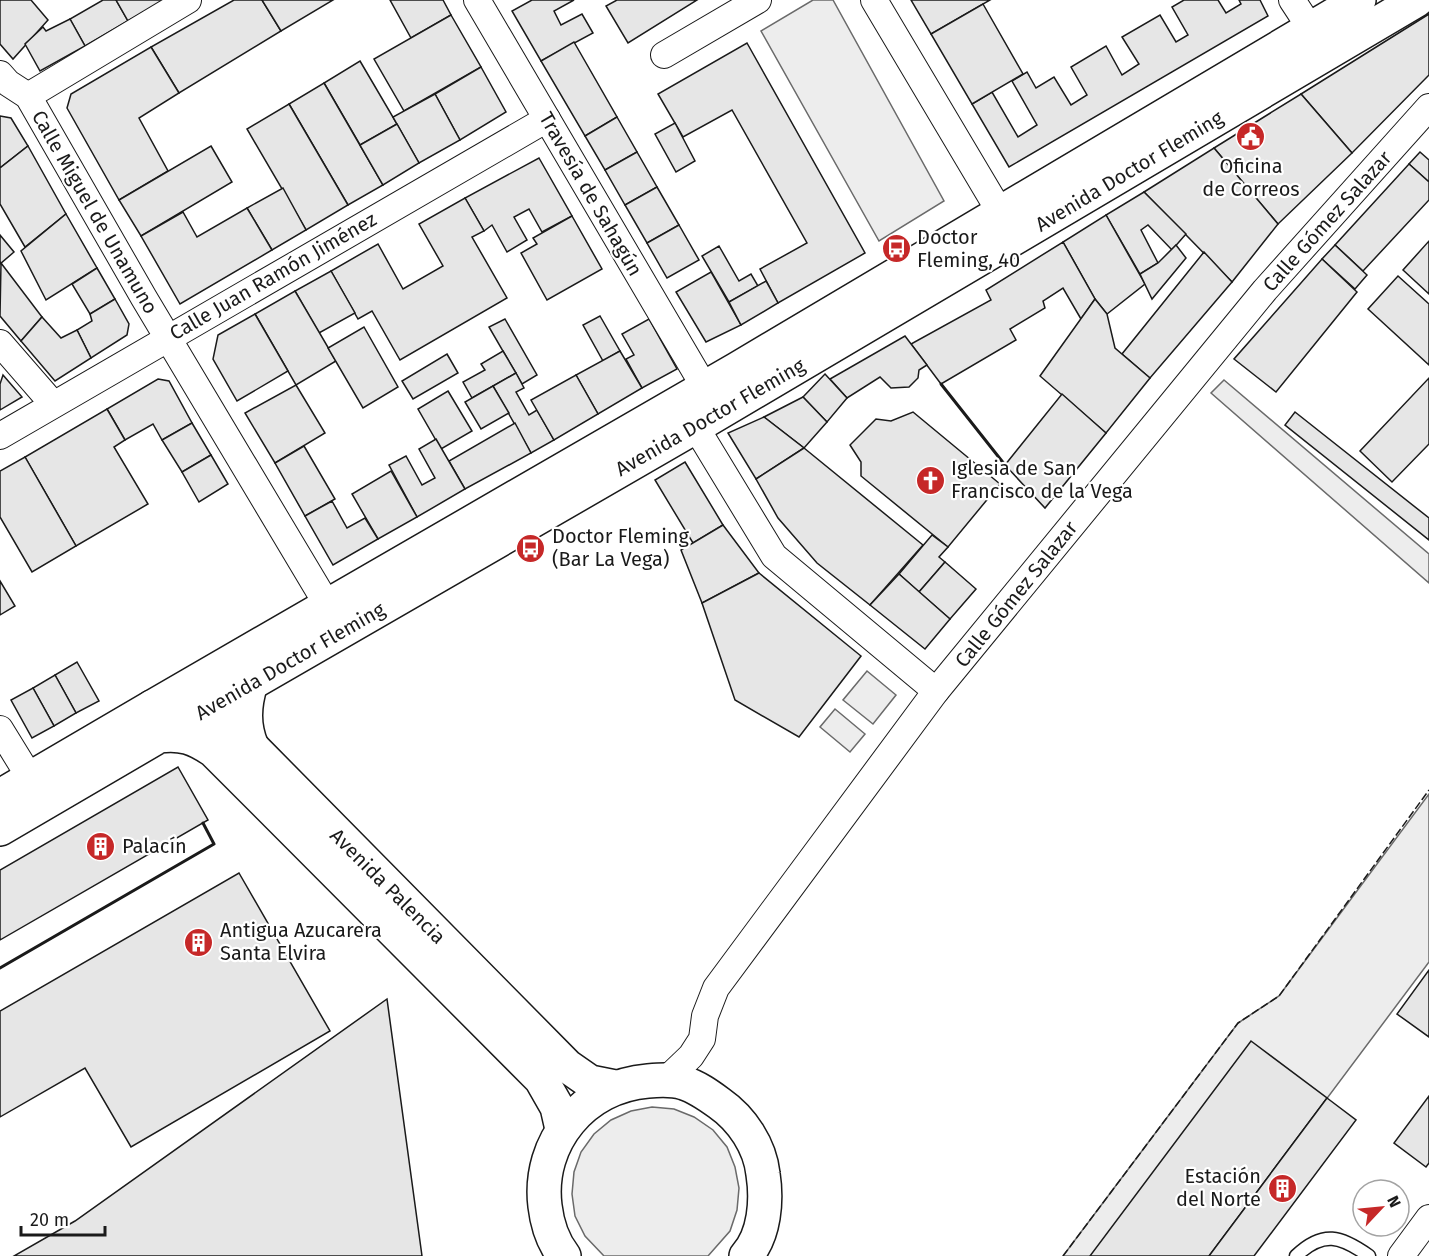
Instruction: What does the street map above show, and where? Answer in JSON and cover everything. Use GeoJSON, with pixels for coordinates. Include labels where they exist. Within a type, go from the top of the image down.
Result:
{"type":"FeatureCollection","features":[{"type":"Feature","properties":{"kind":"main road","name":"Avenida Doctor Fleming"},"geometry":{"type":"LineString","coordinates":[[1008,225],[1359,0]]}},
{"type":"Feature","properties":{"kind":"main road","name":"Avenida Doctor Fleming"},"geometry":{"type":"LineString","coordinates":[[0,829],[37,790],[156,722],[328,606],[694,405],[1008,225],[1417,0]]}},
{"type":"Feature","properties":{"kind":"main road","name":"Avenida Doctor Fleming"},"geometry":{"type":"LineString","coordinates":[[156,722],[201,712],[251,683],[694,405]]}},
{"type":"Feature","properties":{"kind":"main road"},"geometry":{"type":"LineString","coordinates":[[251,683],[245,702],[244,723],[252,747]]}},
{"type":"Feature","properties":{"kind":"main road","name":"Avenida Palencia"},"geometry":{"type":"LineString","coordinates":[[201,712],[252,747],[567,1066],[590,1082],[615,1087]]}},
{"type":"Feature","properties":{"kind":"main road","name":"Avenida Palencia"},"geometry":{"type":"LineString","coordinates":[[156,722],[176,734],[196,738],[214,751],[541,1079],[557,1107],[562,1129]]}},
{"type":"Feature","properties":{"kind":"main road","name":"Avenida Doctor Fleming"},"geometry":{"type":"LineString","coordinates":[[0,796],[37,790]]}},
{"type":"Feature","properties":{"kind":"main road"},"geometry":{"type":"LineString","coordinates":[[561,1254],[547,1221],[543,1190],[548,1158],[562,1129],[577,1112],[595,1098],[615,1087],[635,1082],[666,1080],[684,1083],[705,1092],[730,1111],[750,1135],[762,1164],[766,1196],[752,1253]]}},
{"type":"Feature","properties":{"kind":"street"},"geometry":{"type":"LineString","coordinates":[[9,85],[188,0]]}},
{"type":"Feature","properties":{"kind":"street","name":"Travesía de Sahagún"},"geometry":{"type":"LineString","coordinates":[[477,0],[547,119],[774,556],[936,691]]}},
{"type":"Feature","properties":{"kind":"street"},"geometry":{"type":"LineString","coordinates":[[664,55],[758,0]]}},
{"type":"Feature","properties":{"kind":"street"},"geometry":{"type":"LineString","coordinates":[[874,0],[1008,225]]}},
{"type":"Feature","properties":{"kind":"street"},"geometry":{"type":"LineString","coordinates":[[1292,0],[1311,29]]}},
{"type":"Feature","properties":{"kind":"street","name":"Calle Miguel de Unamuno"},"geometry":{"type":"LineString","coordinates":[[9,85],[168,336],[328,606]]}},
{"type":"Feature","properties":{"kind":"street","name":"Calle Gómez Salazar"},"geometry":{"type":"LineString","coordinates":[[666,1080],[691,1056],[702,1039],[705,1016],[717,988],[936,691],[1265,290],[1429,107]]}},
{"type":"Feature","properties":{"kind":"street","name":"Calle Juan Ramón Jiménez"},"geometry":{"type":"LineString","coordinates":[[0,436],[168,336],[547,119]]}},
{"type":"Feature","properties":{"kind":"street"},"geometry":{"type":"LineString","coordinates":[[0,343],[53,405]]}},
{"type":"Feature","properties":{"kind":"street"},"geometry":{"type":"LineString","coordinates":[[0,729],[37,790]]}},
{"type":"Feature","properties":{"kind":"street"},"geometry":{"type":"LineString","coordinates":[[1401,1256],[1429,1218]]}},
{"type":"Feature","properties":{"kind":"lane"},"geometry":{"type":"LineString","coordinates":[[1296,1256],[1305,1247],[1326,1237],[1350,1242],[1369,1256]]}},
{"type":"Feature","properties":{"kind":"shaded area"},"geometry":{"type":"Polygon","coordinates":[[[813,0],[833,0],[944,201],[879,241],[761,31],[813,0]]]}},
{"type":"Feature","properties":{"kind":"shaded area"},"geometry":{"type":"Polygon","coordinates":[[[1224,380],[1429,554],[1429,583],[1211,393],[1224,380]]]}},
{"type":"Feature","properties":{"kind":"shaded area"},"geometry":{"type":"Polygon","coordinates":[[[867,671],[896,695],[873,724],[843,700],[867,671]]]}},
{"type":"Feature","properties":{"kind":"shaded area"},"geometry":{"type":"Polygon","coordinates":[[[835,709],[865,734],[850,752],[820,727],[835,709]]]}},
{"type":"Feature","properties":{"kind":"shaded area"},"geometry":{"type":"Polygon","coordinates":[[[1429,794],[1429,962],[1209,1256],[1063,1256],[1238,1023],[1279,996],[1429,794]]]}},
{"type":"Feature","properties":{"kind":"shaded area"},"geometry":{"type":"Polygon","coordinates":[[[652,1107],[674,1109],[694,1117],[713,1130],[727,1147],[735,1167],[739,1188],[737,1210],[730,1231],[708,1256],[604,1256],[585,1236],[575,1216],[572,1194],[574,1172],[581,1152],[594,1134],[611,1120],[631,1111],[652,1107]]]}},
{"type":"Feature","properties":{"kind":"building"},"geometry":{"type":"Polygon","coordinates":[[[0,0],[31,0],[48,20],[13,59],[0,44],[0,0]]]}},
{"type":"Feature","properties":{"kind":"building"},"geometry":{"type":"Polygon","coordinates":[[[103,0],[116,0],[128,21],[85,46],[70,19],[103,0]]]}},
{"type":"Feature","properties":{"kind":"building"},"geometry":{"type":"Polygon","coordinates":[[[116,0],[165,0],[128,21],[116,0]]]}},
{"type":"Feature","properties":{"kind":"building"},"geometry":{"type":"Polygon","coordinates":[[[234,0],[262,0],[281,31],[179,93],[151,47],[234,0]]]}},
{"type":"Feature","properties":{"kind":"building"},"geometry":{"type":"Polygon","coordinates":[[[262,0],[333,0],[281,31],[262,0]]]}},
{"type":"Feature","properties":{"kind":"building"},"geometry":{"type":"Polygon","coordinates":[[[390,0],[443,0],[451,15],[411,38],[390,0]]]}},
{"type":"Feature","properties":{"kind":"building"},"geometry":{"type":"Polygon","coordinates":[[[532,0],[574,0],[554,11],[561,25],[582,14],[593,33],[541,61],[512,11],[532,0]]]}},
{"type":"Feature","properties":{"kind":"building"},"geometry":{"type":"Polygon","coordinates":[[[617,0],[697,0],[628,43],[606,6],[617,0]]]}},
{"type":"Feature","properties":{"kind":"building"},"geometry":{"type":"Polygon","coordinates":[[[911,0],[990,0],[931,34],[911,0]]]}},
{"type":"Feature","properties":{"kind":"building"},"geometry":{"type":"Polygon","coordinates":[[[1184,0],[1218,0],[1226,13],[1241,4],[1239,0],[1260,0],[1268,16],[1009,167],[972,104],[992,92],[1018,137],[1037,125],[1012,81],[1027,72],[1036,88],[1054,77],[1071,105],[1087,95],[1071,67],[1106,46],[1122,75],[1139,64],[1122,37],[1160,15],[1176,42],[1188,35],[1172,7],[1184,0]]]}},
{"type":"Feature","properties":{"kind":"building"},"geometry":{"type":"Polygon","coordinates":[[[983,4],[1023,74],[972,104],[931,34],[983,4]]]}},
{"type":"Feature","properties":{"kind":"building"},"geometry":{"type":"Polygon","coordinates":[[[1429,14],[1429,75],[1352,153],[1301,94],[1429,14]]]}},
{"type":"Feature","properties":{"kind":"building"},"geometry":{"type":"Polygon","coordinates":[[[451,15],[481,67],[404,111],[374,59],[451,15]]]}},
{"type":"Feature","properties":{"kind":"building"},"geometry":{"type":"Polygon","coordinates":[[[70,19],[85,46],[40,71],[25,44],[43,27],[46,31],[70,19]]]}},
{"type":"Feature","properties":{"kind":"building"},"geometry":{"type":"Polygon","coordinates":[[[574,42],[617,117],[585,136],[541,61],[574,42]]]}},
{"type":"Feature","properties":{"kind":"building"},"geometry":{"type":"Polygon","coordinates":[[[747,43],[865,253],[778,303],[760,269],[807,243],[732,110],[683,137],[658,94],[747,43]]]}},
{"type":"Feature","properties":{"kind":"building"},"geometry":{"type":"Polygon","coordinates":[[[151,47],[179,93],[139,118],[168,171],[119,200],[67,108],[71,94],[151,47]]]}},
{"type":"Feature","properties":{"kind":"building"},"geometry":{"type":"Polygon","coordinates":[[[360,61],[397,124],[360,145],[324,83],[360,61]]]}},
{"type":"Feature","properties":{"kind":"building"},"geometry":{"type":"Polygon","coordinates":[[[481,67],[506,112],[460,140],[435,94],[481,67]]]}},
{"type":"Feature","properties":{"kind":"building"},"geometry":{"type":"Polygon","coordinates":[[[324,83],[383,185],[348,205],[289,104],[324,83]]]}},
{"type":"Feature","properties":{"kind":"building"},"geometry":{"type":"Polygon","coordinates":[[[435,94],[460,140],[419,163],[393,117],[435,94]]]}},
{"type":"Feature","properties":{"kind":"building"},"geometry":{"type":"Polygon","coordinates":[[[1301,94],[1352,153],[1278,224],[1214,148],[1301,94]]]}},
{"type":"Feature","properties":{"kind":"building"},"geometry":{"type":"Polygon","coordinates":[[[289,104],[348,205],[306,230],[247,129],[289,104]]]}},
{"type":"Feature","properties":{"kind":"building"},"geometry":{"type":"Polygon","coordinates":[[[0,116],[11,118],[28,146],[0,168],[0,116]]]}},
{"type":"Feature","properties":{"kind":"building"},"geometry":{"type":"Polygon","coordinates":[[[617,117],[637,152],[605,170],[585,136],[617,117]]]}},
{"type":"Feature","properties":{"kind":"building"},"geometry":{"type":"Polygon","coordinates":[[[675,123],[695,161],[676,172],[655,134],[675,123]]]}},
{"type":"Feature","properties":{"kind":"building"},"geometry":{"type":"Polygon","coordinates":[[[397,124],[419,163],[383,185],[360,145],[397,124]]]}},
{"type":"Feature","properties":{"kind":"building"},"geometry":{"type":"Polygon","coordinates":[[[28,146],[66,214],[25,247],[0,204],[0,168],[28,146]]]}},
{"type":"Feature","properties":{"kind":"building"},"geometry":{"type":"Polygon","coordinates":[[[211,146],[232,182],[141,236],[119,200],[211,146]]]}},
{"type":"Feature","properties":{"kind":"building"},"geometry":{"type":"Polygon","coordinates":[[[1214,148],[1278,224],[1232,282],[1144,192],[1214,148]]]}},
{"type":"Feature","properties":{"kind":"building"},"geometry":{"type":"Polygon","coordinates":[[[637,152],[657,187],[625,205],[605,170],[637,152]]]}},
{"type":"Feature","properties":{"kind":"building"},"geometry":{"type":"Polygon","coordinates":[[[1420,152],[1429,160],[1429,182],[1409,164],[1420,152]]]}},
{"type":"Feature","properties":{"kind":"building"},"geometry":{"type":"Polygon","coordinates":[[[539,158],[572,216],[542,232],[529,209],[514,217],[527,240],[507,252],[492,225],[484,231],[465,198],[539,158]]]}},
{"type":"Feature","properties":{"kind":"building"},"geometry":{"type":"Polygon","coordinates":[[[1409,164],[1429,182],[1429,200],[1363,271],[1335,245],[1409,164]]]}},
{"type":"Feature","properties":{"kind":"building"},"geometry":{"type":"Polygon","coordinates":[[[657,187],[679,225],[647,243],[625,205],[657,187]]]}},
{"type":"Feature","properties":{"kind":"building"},"geometry":{"type":"Polygon","coordinates":[[[283,188],[306,230],[272,250],[247,208],[283,188]]]}},
{"type":"Feature","properties":{"kind":"building"},"geometry":{"type":"Polygon","coordinates":[[[1144,192],[1186,234],[1172,250],[1148,225],[1141,230],[1158,263],[1140,274],[1106,215],[1144,192]]]}},
{"type":"Feature","properties":{"kind":"building"},"geometry":{"type":"Polygon","coordinates":[[[465,198],[484,231],[472,237],[507,298],[400,360],[372,311],[358,319],[331,271],[378,244],[403,289],[443,266],[419,224],[465,198]]]}},
{"type":"Feature","properties":{"kind":"building"},"geometry":{"type":"Polygon","coordinates":[[[247,208],[272,250],[180,304],[141,236],[183,212],[197,237],[247,208]]]}},
{"type":"Feature","properties":{"kind":"building"},"geometry":{"type":"Polygon","coordinates":[[[66,214],[97,268],[46,300],[21,251],[66,214]]]}},
{"type":"Feature","properties":{"kind":"building"},"geometry":{"type":"Polygon","coordinates":[[[1106,215],[1145,284],[1107,314],[1095,299],[1063,242],[1106,215]]]}},
{"type":"Feature","properties":{"kind":"building"},"geometry":{"type":"Polygon","coordinates":[[[572,216],[602,269],[547,300],[521,253],[537,244],[533,238],[572,216]]]}},
{"type":"Feature","properties":{"kind":"building"},"geometry":{"type":"Polygon","coordinates":[[[679,225],[699,260],[667,278],[647,243],[679,225]]]}},
{"type":"Feature","properties":{"kind":"building"},"geometry":{"type":"Polygon","coordinates":[[[0,235],[14,252],[0,264],[0,235]]]}},
{"type":"Feature","properties":{"kind":"building"},"geometry":{"type":"Polygon","coordinates":[[[1429,241],[1429,294],[1403,270],[1429,241]]]}},
{"type":"Feature","properties":{"kind":"building"},"geometry":{"type":"Polygon","coordinates":[[[1063,242],[1095,299],[1081,319],[1063,288],[1043,301],[1045,308],[1010,329],[1016,340],[941,384],[911,344],[991,300],[986,290],[1063,242]]]}},
{"type":"Feature","properties":{"kind":"building"},"geometry":{"type":"Polygon","coordinates":[[[1176,245],[1186,258],[1152,299],[1140,274],[1158,263],[1176,245]]]}},
{"type":"Feature","properties":{"kind":"building"},"geometry":{"type":"Polygon","coordinates":[[[1335,245],[1367,275],[1355,289],[1322,259],[1335,245]]]}},
{"type":"Feature","properties":{"kind":"building"},"geometry":{"type":"Polygon","coordinates":[[[719,246],[739,281],[751,274],[758,286],[729,302],[702,256],[719,246]]]}},
{"type":"Feature","properties":{"kind":"building"},"geometry":{"type":"Polygon","coordinates":[[[1204,252],[1232,282],[1150,378],[1122,354],[1204,252]]]}},
{"type":"Feature","properties":{"kind":"building"},"geometry":{"type":"Polygon","coordinates":[[[1322,259],[1357,292],[1276,392],[1234,359],[1322,259]]]}},
{"type":"Feature","properties":{"kind":"building"},"geometry":{"type":"Polygon","coordinates":[[[1,263],[42,317],[21,341],[0,316],[1,263]]]}},
{"type":"Feature","properties":{"kind":"building"},"geometry":{"type":"Polygon","coordinates":[[[97,268],[115,299],[90,314],[72,284],[97,268]]]}},
{"type":"Feature","properties":{"kind":"building"},"geometry":{"type":"Polygon","coordinates":[[[331,271],[355,313],[319,333],[295,291],[331,271]]]}},
{"type":"Feature","properties":{"kind":"building"},"geometry":{"type":"Polygon","coordinates":[[[711,272],[741,325],[706,342],[676,292],[711,272]]]}},
{"type":"Feature","properties":{"kind":"building"},"geometry":{"type":"Polygon","coordinates":[[[1398,276],[1429,304],[1429,365],[1368,309],[1398,276]]]}},
{"type":"Feature","properties":{"kind":"building"},"geometry":{"type":"Polygon","coordinates":[[[766,281],[778,303],[741,325],[729,302],[766,281]]]}},
{"type":"Feature","properties":{"kind":"building"},"geometry":{"type":"Polygon","coordinates":[[[295,291],[336,361],[296,385],[255,314],[295,291]]]}},
{"type":"Feature","properties":{"kind":"building"},"geometry":{"type":"Polygon","coordinates":[[[115,299],[129,324],[127,335],[91,358],[77,330],[92,321],[90,314],[115,299]]]}},
{"type":"Feature","properties":{"kind":"building"},"geometry":{"type":"Polygon","coordinates":[[[1095,299],[1107,314],[1115,348],[1150,378],[1106,433],[1040,376],[1095,299]]]}},
{"type":"Feature","properties":{"kind":"building"},"geometry":{"type":"Polygon","coordinates":[[[255,314],[288,371],[237,401],[213,359],[218,335],[255,314]]]}},
{"type":"Feature","properties":{"kind":"building"},"geometry":{"type":"Polygon","coordinates":[[[600,316],[620,351],[603,361],[583,325],[600,316]]]}},
{"type":"Feature","properties":{"kind":"building"},"geometry":{"type":"Polygon","coordinates":[[[42,317],[61,338],[77,330],[91,358],[55,381],[21,341],[42,317]]]}},
{"type":"Feature","properties":{"kind":"building"},"geometry":{"type":"Polygon","coordinates":[[[505,319],[537,375],[522,384],[489,327],[505,319]]]}},
{"type":"Feature","properties":{"kind":"building"},"geometry":{"type":"Polygon","coordinates":[[[649,319],[677,369],[642,388],[626,359],[634,355],[622,334],[649,319]]]}},
{"type":"Feature","properties":{"kind":"building"},"geometry":{"type":"Polygon","coordinates":[[[364,327],[398,387],[363,408],[328,348],[364,327]]]}},
{"type":"Feature","properties":{"kind":"building"},"geometry":{"type":"Polygon","coordinates":[[[905,336],[927,365],[919,370],[918,378],[909,387],[891,388],[880,377],[847,398],[830,379],[905,336]]]}},
{"type":"Feature","properties":{"kind":"building"},"geometry":{"type":"Polygon","coordinates":[[[503,351],[516,373],[472,398],[463,382],[485,370],[481,364],[503,351]]]}},
{"type":"Feature","properties":{"kind":"building"},"geometry":{"type":"Polygon","coordinates":[[[620,351],[642,388],[598,414],[576,375],[620,351]]]}},
{"type":"Feature","properties":{"kind":"building"},"geometry":{"type":"Polygon","coordinates":[[[447,354],[458,373],[413,399],[402,381],[447,354]]]}},
{"type":"Feature","properties":{"kind":"building"},"geometry":{"type":"Polygon","coordinates":[[[516,373],[524,388],[516,392],[529,415],[537,410],[554,440],[531,453],[493,386],[516,373]]]}},
{"type":"Feature","properties":{"kind":"building"},"geometry":{"type":"Polygon","coordinates":[[[825,374],[847,398],[827,422],[803,397],[825,374]]]}},
{"type":"Feature","properties":{"kind":"building"},"geometry":{"type":"Polygon","coordinates":[[[3,375],[22,397],[0,410],[0,384],[3,375]]]}},
{"type":"Feature","properties":{"kind":"building"},"geometry":{"type":"Polygon","coordinates":[[[576,375],[598,414],[554,440],[531,400],[576,375]]]}},
{"type":"Feature","properties":{"kind":"building"},"geometry":{"type":"Polygon","coordinates":[[[1429,378],[1429,444],[1392,482],[1360,451],[1429,378]]]}},
{"type":"Feature","properties":{"kind":"building"},"geometry":{"type":"Polygon","coordinates":[[[158,379],[169,381],[192,423],[162,440],[153,424],[125,440],[107,409],[158,379]]]}},
{"type":"Feature","properties":{"kind":"building"},"geometry":{"type":"Polygon","coordinates":[[[296,385],[325,433],[275,463],[245,413],[296,385]]]}},
{"type":"Feature","properties":{"kind":"building"},"geometry":{"type":"Polygon","coordinates":[[[493,386],[509,413],[481,429],[465,402],[493,386]]]}},
{"type":"Feature","properties":{"kind":"building"},"geometry":{"type":"Polygon","coordinates":[[[448,391],[472,431],[441,449],[418,409],[448,391]]]}},
{"type":"Feature","properties":{"kind":"building"},"geometry":{"type":"Polygon","coordinates":[[[1062,394],[1106,433],[1045,508],[1005,465],[1062,394]]]}},
{"type":"Feature","properties":{"kind":"building"},"geometry":{"type":"Polygon","coordinates":[[[803,397],[827,422],[804,448],[764,417],[803,397]]]}},
{"type":"Feature","properties":{"kind":"building"},"geometry":{"type":"Polygon","coordinates":[[[107,409],[125,440],[114,447],[148,504],[76,546],[25,457],[107,409]]]}},
{"type":"Feature","properties":{"kind":"building","name":"Iglesia de San Francisco de la Vega"},"geometry":{"type":"Polygon","coordinates":[[[913,412],[1000,484],[948,547],[861,476],[861,462],[850,445],[876,419],[891,421],[913,412]]]}},
{"type":"Feature","properties":{"kind":"building"},"geometry":{"type":"Polygon","coordinates":[[[1295,412],[1429,518],[1429,540],[1285,425],[1295,412]]]}},
{"type":"Feature","properties":{"kind":"building"},"geometry":{"type":"Polygon","coordinates":[[[764,417],[804,448],[756,479],[728,433],[764,417]]]}},
{"type":"Feature","properties":{"kind":"building"},"geometry":{"type":"Polygon","coordinates":[[[192,423],[211,455],[182,472],[162,440],[192,423]]]}},
{"type":"Feature","properties":{"kind":"building"},"geometry":{"type":"Polygon","coordinates":[[[515,423],[531,453],[465,489],[449,461],[515,423]]]}},
{"type":"Feature","properties":{"kind":"building"},"geometry":{"type":"Polygon","coordinates":[[[436,439],[465,489],[417,517],[389,465],[406,456],[422,485],[435,478],[419,449],[436,439]]]}},
{"type":"Feature","properties":{"kind":"building"},"geometry":{"type":"Polygon","coordinates":[[[304,446],[335,499],[305,516],[275,463],[304,446]]]}},
{"type":"Feature","properties":{"kind":"building"},"geometry":{"type":"Polygon","coordinates":[[[804,448],[923,545],[870,605],[817,563],[778,518],[756,479],[804,448]]]}},
{"type":"Feature","properties":{"kind":"building"},"geometry":{"type":"Polygon","coordinates":[[[211,455],[228,484],[199,502],[182,472],[211,455]]]}},
{"type":"Feature","properties":{"kind":"building"},"geometry":{"type":"Polygon","coordinates":[[[25,457],[76,546],[32,572],[0,517],[0,471],[25,457]]]}},
{"type":"Feature","properties":{"kind":"building"},"geometry":{"type":"Polygon","coordinates":[[[685,462],[723,525],[693,543],[655,480],[685,462]]]}},
{"type":"Feature","properties":{"kind":"building"},"geometry":{"type":"Polygon","coordinates":[[[391,471],[417,517],[378,539],[352,494],[391,471]]]}},
{"type":"Feature","properties":{"kind":"building"},"geometry":{"type":"Polygon","coordinates":[[[332,501],[347,528],[365,518],[378,539],[333,565],[305,516],[332,501]]]}},
{"type":"Feature","properties":{"kind":"building"},"geometry":{"type":"Polygon","coordinates":[[[723,525],[759,573],[702,603],[681,550],[723,525]]]}},
{"type":"Feature","properties":{"kind":"building"},"geometry":{"type":"Polygon","coordinates":[[[932,535],[948,547],[939,557],[945,562],[919,592],[899,574],[932,535]]]}},
{"type":"Feature","properties":{"kind":"building"},"geometry":{"type":"Polygon","coordinates":[[[945,562],[976,589],[950,619],[919,592],[945,562]]]}},
{"type":"Feature","properties":{"kind":"building"},"geometry":{"type":"Polygon","coordinates":[[[759,573],[861,656],[799,737],[735,700],[702,603],[759,573]]]}},
{"type":"Feature","properties":{"kind":"building"},"geometry":{"type":"Polygon","coordinates":[[[899,574],[950,619],[925,649],[870,605],[899,574]]]}},
{"type":"Feature","properties":{"kind":"building"},"geometry":{"type":"Polygon","coordinates":[[[0,581],[15,606],[0,615],[0,581]]]}},
{"type":"Feature","properties":{"kind":"building"},"geometry":{"type":"Polygon","coordinates":[[[77,662],[99,701],[76,713],[55,675],[77,662]]]}},
{"type":"Feature","properties":{"kind":"building"},"geometry":{"type":"Polygon","coordinates":[[[55,675],[76,713],[54,726],[33,688],[55,675]]]}},
{"type":"Feature","properties":{"kind":"building"},"geometry":{"type":"Polygon","coordinates":[[[33,688],[54,726],[32,738],[11,700],[33,688]]]}},
{"type":"Feature","properties":{"kind":"building","name":"Palacín"},"geometry":{"type":"Polygon","coordinates":[[[178,767],[208,820],[0,940],[0,870],[178,767]]]}},
{"type":"Feature","properties":{"kind":"building","name":"Antigua Azucarera Santa Elvira"},"geometry":{"type":"Polygon","coordinates":[[[239,873],[330,1031],[131,1147],[85,1068],[0,1117],[0,1011],[239,873]]]}},
{"type":"Feature","properties":{"kind":"building"},"geometry":{"type":"Polygon","coordinates":[[[1429,970],[1429,1037],[1397,1014],[1429,970]]]}},
{"type":"Feature","properties":{"kind":"building"},"geometry":{"type":"Polygon","coordinates":[[[387,999],[422,1256],[14,1256],[75,1221],[387,999]]]}},
{"type":"Feature","properties":{"kind":"building"},"geometry":{"type":"Polygon","coordinates":[[[1251,1041],[1327,1098],[1209,1256],[1090,1256],[1251,1041]]]}},
{"type":"Feature","properties":{"kind":"building"},"geometry":{"type":"Polygon","coordinates":[[[1429,1096],[1429,1163],[1426,1167],[1394,1143],[1429,1096]]]}},
{"type":"Feature","properties":{"kind":"building","name":"Estación del Norte"},"geometry":{"type":"Polygon","coordinates":[[[1327,1098],[1356,1120],[1254,1256],[1209,1256],[1327,1098]]]}},
{"type":"Feature","properties":{"kind":"fence"},"geometry":{"type":"LineString","coordinates":[[1063,1256],[1238,1023],[1279,996],[1429,790]]}},
{"type":"Feature","properties":{"kind":"wall"},"geometry":{"type":"LineString","coordinates":[[941,384],[1005,465]]}},
{"type":"Feature","properties":{"kind":"wall"},"geometry":{"type":"LineString","coordinates":[[0,968],[214,844],[203,823]]}},
{"type":"Feature","properties":{"kind":"place","name":"Oficina de Correos"},"geometry":{"type":"Point","coordinates":[1251,136]}},
{"type":"Feature","properties":{"kind":"place","name":"Doctor Fleming, 40"},"geometry":{"type":"Point","coordinates":[896,248]}},
{"type":"Feature","properties":{"kind":"place","name":"Iglesia de San Francisco de la Vega"},"geometry":{"type":"Point","coordinates":[930,480]}},
{"type":"Feature","properties":{"kind":"place","name":"Doctor Fleming (Bar La Vega)"},"geometry":{"type":"Point","coordinates":[531,548]}},
{"type":"Feature","properties":{"kind":"place","name":"Palacín"},"geometry":{"type":"Point","coordinates":[101,846]}},
{"type":"Feature","properties":{"kind":"place","name":"Antigua Azucarera Santa Elvira"},"geometry":{"type":"Point","coordinates":[199,942]}},
{"type":"Feature","properties":{"kind":"place","name":"Estación del Norte"},"geometry":{"type":"Point","coordinates":[1282,1188]}}]}
